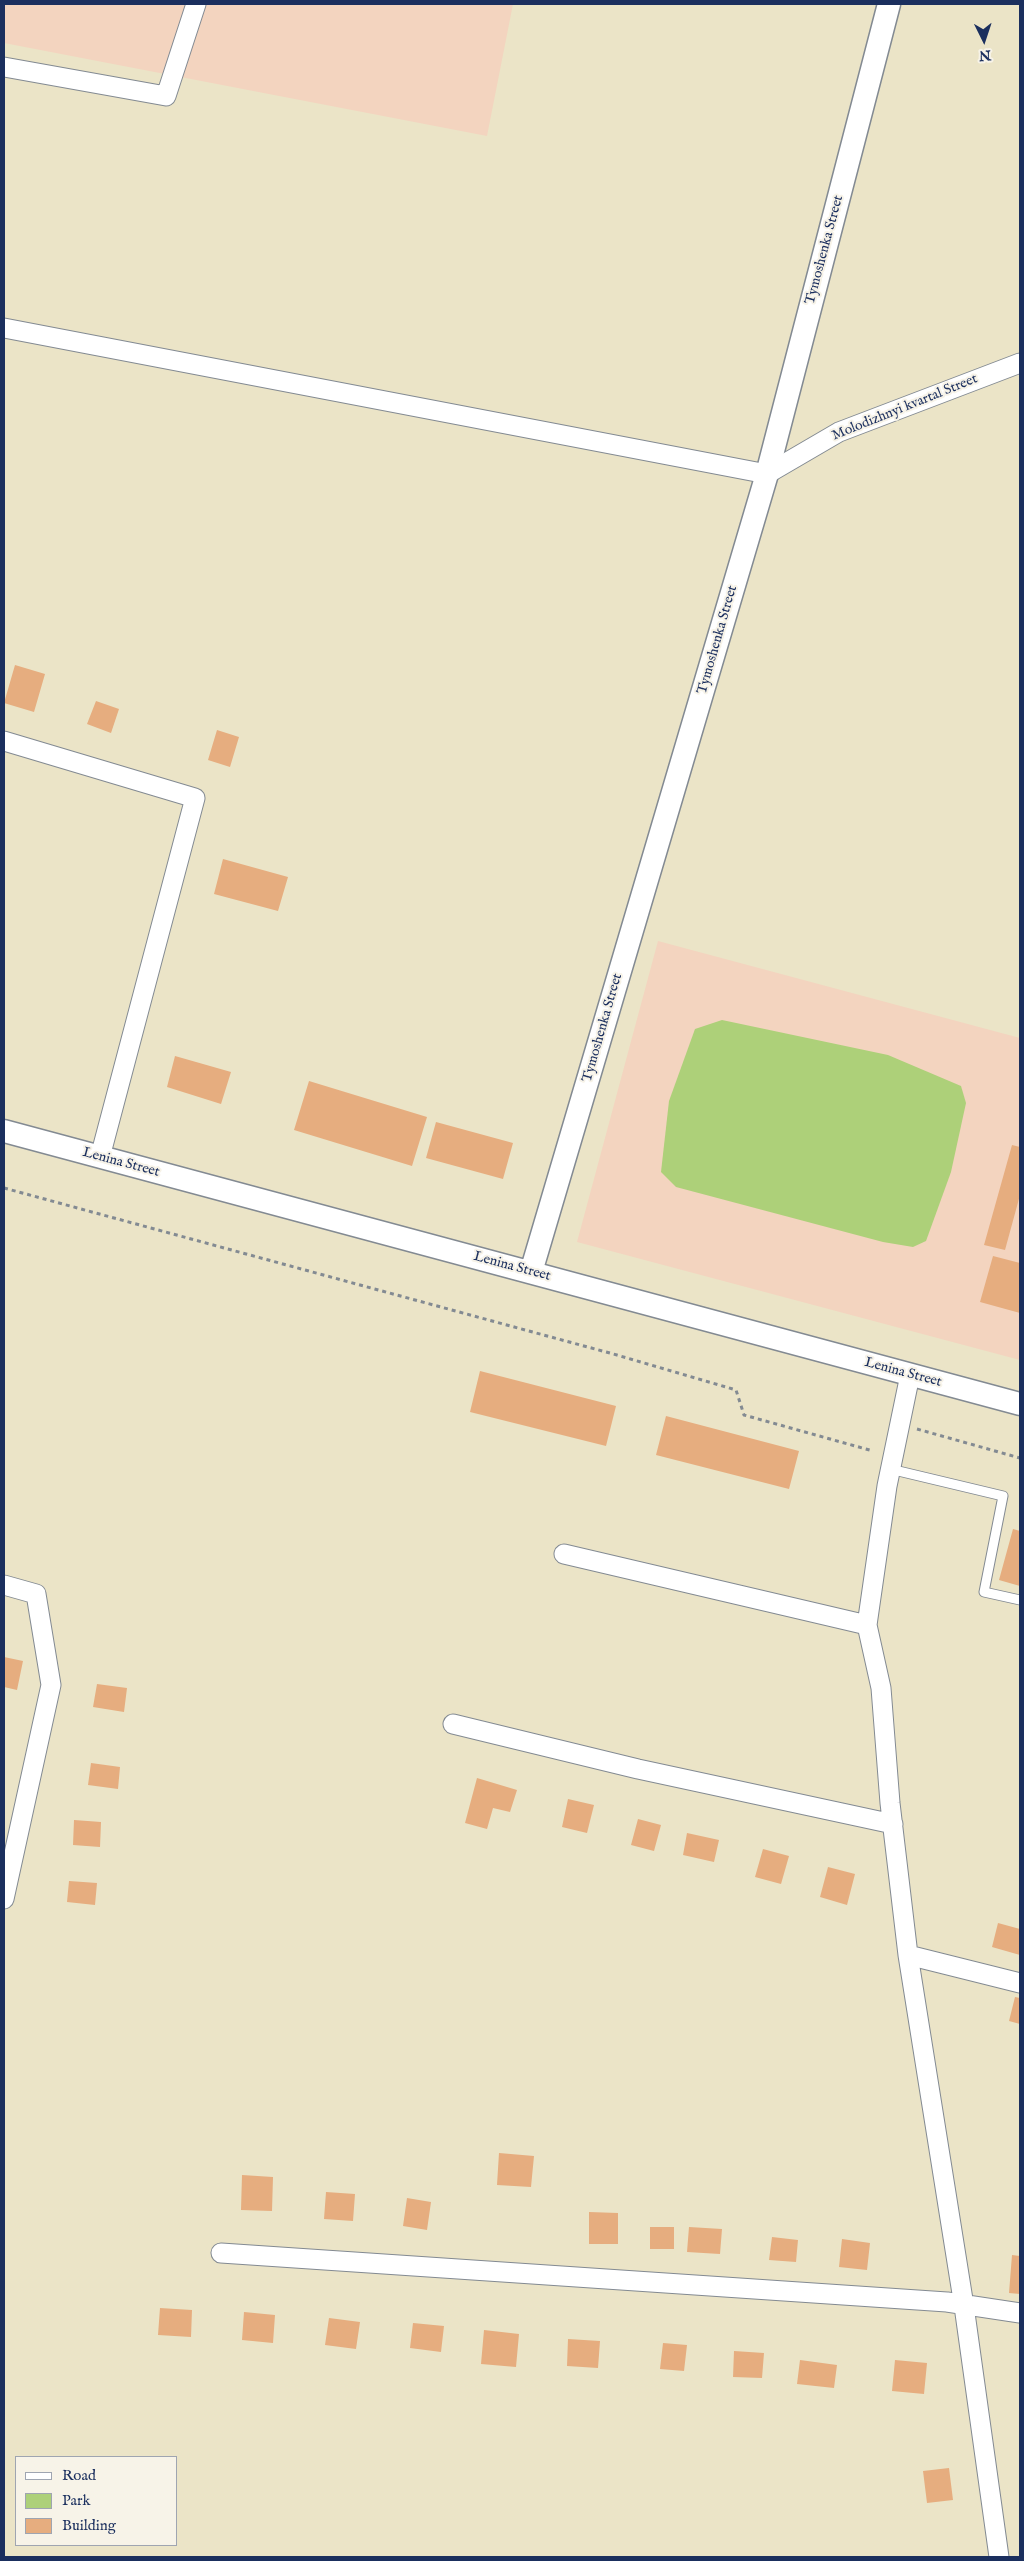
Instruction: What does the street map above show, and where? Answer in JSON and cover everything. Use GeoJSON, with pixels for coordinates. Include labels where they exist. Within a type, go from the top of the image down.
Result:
{"type":"FeatureCollection","features":[{"type":"Feature","properties":{"kind":"street"},"geometry":{"type":"LineString","coordinates":[[4,67],[166,96],[196,4]]}},
{"type":"Feature","properties":{"kind":"street","name":"Tymoshenka Street"},"geometry":{"type":"LineString","coordinates":[[531,1272],[766,474],[890,4]]}},
{"type":"Feature","properties":{"kind":"street"},"geometry":{"type":"LineString","coordinates":[[4,328],[766,474]]}},
{"type":"Feature","properties":{"kind":"street","name":"Molodizhnyi kvartal Street"},"geometry":{"type":"LineString","coordinates":[[766,474],[839,432],[1020,363]]}},
{"type":"Feature","properties":{"kind":"street"},"geometry":{"type":"LineString","coordinates":[[4,741],[194,798],[100,1157]]}},
{"type":"Feature","properties":{"kind":"street","name":"Lenina Street"},"geometry":{"type":"LineString","coordinates":[[4,1131],[1020,1404]]}},
{"type":"Feature","properties":{"kind":"street"},"geometry":{"type":"LineString","coordinates":[[910,1375],[892,1463],[867,1625],[881,1688],[893,1824],[908,1955],[964,2306],[999,2557]]}},
{"type":"Feature","properties":{"kind":"street"},"geometry":{"type":"LineString","coordinates":[[564,1554],[867,1625]]}},
{"type":"Feature","properties":{"kind":"street"},"geometry":{"type":"LineString","coordinates":[[4,1585],[36,1594],[51,1685],[7,1871],[4,1899]]}},
{"type":"Feature","properties":{"kind":"street"},"geometry":{"type":"LineString","coordinates":[[453,1724],[638,1769],[893,1824]]}},
{"type":"Feature","properties":{"kind":"street"},"geometry":{"type":"LineString","coordinates":[[908,1955],[1020,1983]]}},
{"type":"Feature","properties":{"kind":"street"},"geometry":{"type":"LineString","coordinates":[[221,2253],[937,2302],[1020,2313]]}},
{"type":"Feature","properties":{"kind":"lane"},"geometry":{"type":"LineString","coordinates":[[892,1463],[1003,1496],[984,1592],[1020,1600]]}},
{"type":"Feature","properties":{"kind":"path"},"geometry":{"type":"LineString","coordinates":[[4,1188],[736,1390],[744,1414],[892,1463]]}},
{"type":"Feature","properties":{"kind":"path"},"geometry":{"type":"LineString","coordinates":[[900,1424],[1020,1458]]}},
{"type":"Feature","properties":{"kind":"shaded area"},"geometry":{"type":"Polygon","coordinates":[[[4,4],[513,4],[487,136],[4,43],[4,4]]]}},
{"type":"Feature","properties":{"kind":"shaded area"},"geometry":{"type":"Polygon","coordinates":[[[658,941],[1020,1038],[1020,1360],[577,1242],[658,941]]]}},
{"type":"Feature","properties":{"kind":"green space"},"geometry":{"type":"Polygon","coordinates":[[[722,1020],[888,1055],[961,1086],[966,1103],[951,1172],[926,1241],[913,1247],[883,1242],[676,1187],[661,1172],[669,1101],[695,1029],[722,1020]]]}},
{"type":"Feature","properties":{"kind":"building"},"geometry":{"type":"Polygon","coordinates":[[[15,665],[45,674],[34,712],[4,703],[15,665]]]}},
{"type":"Feature","properties":{"kind":"building"},"geometry":{"type":"Polygon","coordinates":[[[96,701],[119,709],[111,733],[87,724],[96,701]]]}},
{"type":"Feature","properties":{"kind":"building"},"geometry":{"type":"Polygon","coordinates":[[[217,730],[239,737],[230,767],[208,760],[217,730]]]}},
{"type":"Feature","properties":{"kind":"building"},"geometry":{"type":"Polygon","coordinates":[[[223,859],[288,877],[278,911],[214,894],[223,859]]]}},
{"type":"Feature","properties":{"kind":"building"},"geometry":{"type":"Polygon","coordinates":[[[175,1056],[231,1072],[221,1104],[167,1087],[175,1056]]]}},
{"type":"Feature","properties":{"kind":"building"},"geometry":{"type":"Polygon","coordinates":[[[309,1081],[427,1117],[412,1166],[294,1130],[309,1081]]]}},
{"type":"Feature","properties":{"kind":"building"},"geometry":{"type":"Polygon","coordinates":[[[436,1122],[513,1143],[503,1179],[426,1158],[436,1122]]]}},
{"type":"Feature","properties":{"kind":"building"},"geometry":{"type":"Polygon","coordinates":[[[1012,1145],[1020,1147],[1020,1195],[1005,1250],[984,1245],[1012,1145]]]}},
{"type":"Feature","properties":{"kind":"building"},"geometry":{"type":"Polygon","coordinates":[[[993,1256],[1020,1263],[1020,1313],[980,1302],[993,1256]]]}},
{"type":"Feature","properties":{"kind":"building"},"geometry":{"type":"Polygon","coordinates":[[[480,1371],[616,1406],[606,1446],[470,1412],[480,1371]]]}},
{"type":"Feature","properties":{"kind":"building"},"geometry":{"type":"Polygon","coordinates":[[[666,1416],[799,1451],[789,1489],[656,1455],[666,1416]]]}},
{"type":"Feature","properties":{"kind":"building"},"geometry":{"type":"Polygon","coordinates":[[[1013,1529],[1020,1531],[1020,1586],[999,1580],[1013,1529]]]}},
{"type":"Feature","properties":{"kind":"building"},"geometry":{"type":"Polygon","coordinates":[[[4,1657],[23,1661],[17,1690],[4,1687],[4,1657]]]}},
{"type":"Feature","properties":{"kind":"building"},"geometry":{"type":"Polygon","coordinates":[[[97,1684],[127,1688],[124,1712],[93,1707],[97,1684]]]}},
{"type":"Feature","properties":{"kind":"building"},"geometry":{"type":"Polygon","coordinates":[[[91,1763],[120,1767],[118,1789],[88,1785],[91,1763]]]}},
{"type":"Feature","properties":{"kind":"building"},"geometry":{"type":"Polygon","coordinates":[[[477,1778],[517,1790],[510,1812],[493,1808],[487,1829],[465,1823],[477,1778]]]}},
{"type":"Feature","properties":{"kind":"building"},"geometry":{"type":"Polygon","coordinates":[[[568,1799],[594,1805],[587,1833],[562,1827],[568,1799]]]}},
{"type":"Feature","properties":{"kind":"building"},"geometry":{"type":"Polygon","coordinates":[[[638,1819],[661,1825],[654,1851],[631,1845],[638,1819]]]}},
{"type":"Feature","properties":{"kind":"building"},"geometry":{"type":"Polygon","coordinates":[[[74,1820],[101,1822],[100,1847],[73,1845],[74,1820]]]}},
{"type":"Feature","properties":{"kind":"building"},"geometry":{"type":"Polygon","coordinates":[[[687,1833],[719,1840],[714,1862],[683,1855],[687,1833]]]}},
{"type":"Feature","properties":{"kind":"building"},"geometry":{"type":"Polygon","coordinates":[[[763,1849],[789,1856],[781,1884],[755,1877],[763,1849]]]}},
{"type":"Feature","properties":{"kind":"building"},"geometry":{"type":"Polygon","coordinates":[[[828,1867],[855,1874],[847,1905],[820,1897],[828,1867]]]}},
{"type":"Feature","properties":{"kind":"building"},"geometry":{"type":"Polygon","coordinates":[[[69,1881],[97,1883],[95,1905],[67,1902],[69,1881]]]}},
{"type":"Feature","properties":{"kind":"building"},"geometry":{"type":"Polygon","coordinates":[[[998,1923],[1020,1929],[1020,1955],[992,1947],[998,1923]]]}},
{"type":"Feature","properties":{"kind":"building"},"geometry":{"type":"Polygon","coordinates":[[[1015,1997],[1020,1998],[1020,2024],[1009,2021],[1015,1997]]]}},
{"type":"Feature","properties":{"kind":"building"},"geometry":{"type":"Polygon","coordinates":[[[499,2153],[534,2156],[531,2187],[497,2185],[499,2153]]]}},
{"type":"Feature","properties":{"kind":"building"},"geometry":{"type":"Polygon","coordinates":[[[242,2175],[273,2177],[272,2211],[241,2210],[242,2175]]]}},
{"type":"Feature","properties":{"kind":"building"},"geometry":{"type":"Polygon","coordinates":[[[326,2192],[355,2194],[353,2221],[324,2219],[326,2192]]]}},
{"type":"Feature","properties":{"kind":"building"},"geometry":{"type":"Polygon","coordinates":[[[407,2198],[431,2202],[427,2230],[403,2226],[407,2198]]]}},
{"type":"Feature","properties":{"kind":"building"},"geometry":{"type":"Polygon","coordinates":[[[589,2212],[618,2213],[618,2244],[589,2244],[589,2212]]]}},
{"type":"Feature","properties":{"kind":"building"},"geometry":{"type":"Polygon","coordinates":[[[650,2227],[674,2227],[674,2249],[650,2249],[650,2227]]]}},
{"type":"Feature","properties":{"kind":"building"},"geometry":{"type":"Polygon","coordinates":[[[689,2227],[722,2229],[720,2254],[687,2252],[689,2227]]]}},
{"type":"Feature","properties":{"kind":"building"},"geometry":{"type":"Polygon","coordinates":[[[772,2237],[798,2240],[796,2262],[769,2260],[772,2237]]]}},
{"type":"Feature","properties":{"kind":"building"},"geometry":{"type":"Polygon","coordinates":[[[842,2239],[870,2243],[867,2270],[839,2267],[842,2239]]]}},
{"type":"Feature","properties":{"kind":"building"},"geometry":{"type":"Polygon","coordinates":[[[1012,2255],[1020,2256],[1020,2294],[1009,2293],[1012,2255]]]}},
{"type":"Feature","properties":{"kind":"building"},"geometry":{"type":"Polygon","coordinates":[[[160,2308],[192,2310],[191,2337],[158,2335],[160,2308]]]}},
{"type":"Feature","properties":{"kind":"building"},"geometry":{"type":"Polygon","coordinates":[[[244,2312],[275,2315],[273,2343],[242,2340],[244,2312]]]}},
{"type":"Feature","properties":{"kind":"building"},"geometry":{"type":"Polygon","coordinates":[[[329,2318],[360,2322],[356,2349],[325,2345],[329,2318]]]}},
{"type":"Feature","properties":{"kind":"building"},"geometry":{"type":"Polygon","coordinates":[[[413,2323],[444,2326],[441,2352],[410,2348],[413,2323]]]}},
{"type":"Feature","properties":{"kind":"building"},"geometry":{"type":"Polygon","coordinates":[[[484,2330],[519,2334],[516,2367],[481,2364],[484,2330]]]}},
{"type":"Feature","properties":{"kind":"building"},"geometry":{"type":"Polygon","coordinates":[[[568,2339],[600,2341],[598,2368],[567,2366],[568,2339]]]}},
{"type":"Feature","properties":{"kind":"building"},"geometry":{"type":"Polygon","coordinates":[[[663,2343],[687,2345],[684,2371],[660,2369],[663,2343]]]}},
{"type":"Feature","properties":{"kind":"building"},"geometry":{"type":"Polygon","coordinates":[[[734,2351],[764,2353],[762,2378],[733,2377],[734,2351]]]}},
{"type":"Feature","properties":{"kind":"building"},"geometry":{"type":"Polygon","coordinates":[[[800,2360],[837,2365],[834,2388],[797,2384],[800,2360]]]}},
{"type":"Feature","properties":{"kind":"building"},"geometry":{"type":"Polygon","coordinates":[[[895,2360],[927,2363],[924,2394],[892,2391],[895,2360]]]}},
{"type":"Feature","properties":{"kind":"building"},"geometry":{"type":"Polygon","coordinates":[[[949,2468],[953,2500],[927,2503],[923,2471],[949,2468]]]}}]}
